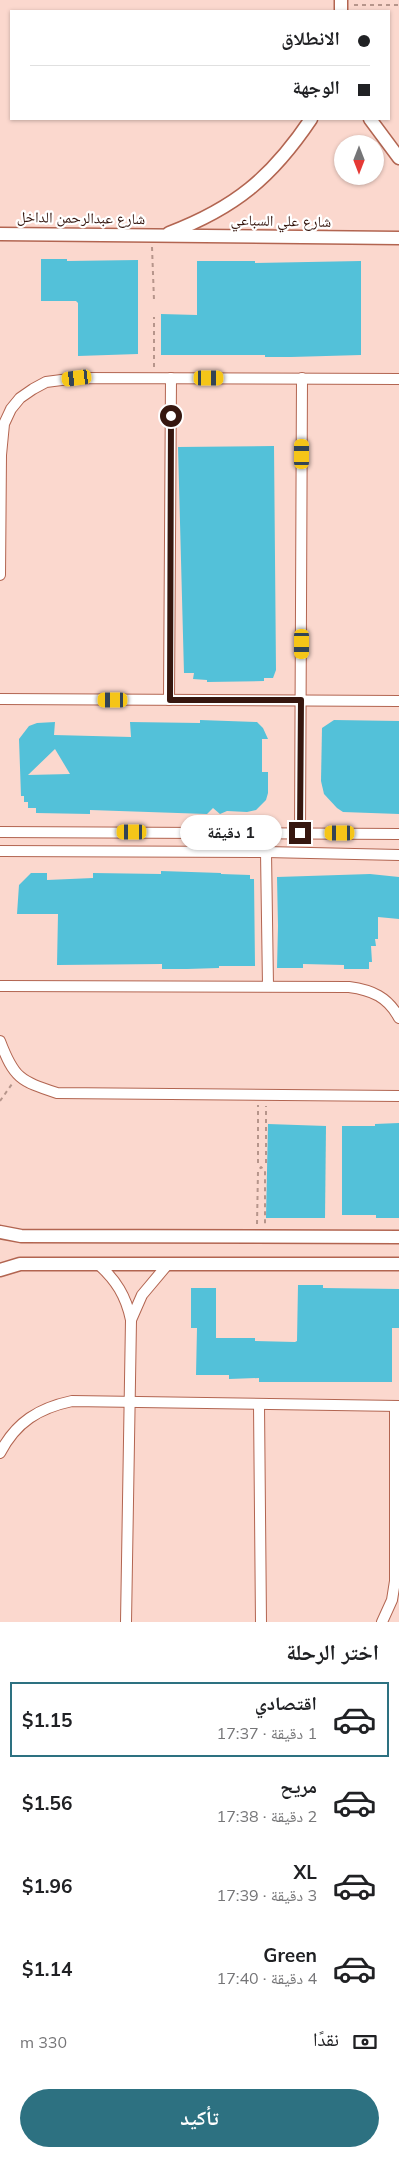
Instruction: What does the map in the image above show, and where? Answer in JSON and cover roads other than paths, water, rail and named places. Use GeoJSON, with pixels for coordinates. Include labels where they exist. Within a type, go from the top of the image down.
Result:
{"type":"FeatureCollection","features":[{"type":"Feature","properties":{"kind":"street"},"geometry":{"type":"LineString","coordinates":[[157,236],[198,222],[240,196],[264,178],[290,149],[310,120]]}},
{"type":"Feature","properties":{"kind":"street"},"geometry":{"type":"LineString","coordinates":[[371,120],[399,158]]}},
{"type":"Feature","properties":{"kind":"street","name":"شارع عبدالرحمن الداخل"},"geometry":{"type":"LineString","coordinates":[[0,234],[157,236]]}},
{"type":"Feature","properties":{"kind":"street","name":"شارع علي السباعي"},"geometry":{"type":"LineString","coordinates":[[157,236],[398,239]]}},
{"type":"Feature","properties":{"kind":"street"},"geometry":{"type":"LineString","coordinates":[[0,575],[1,455],[4,424],[11,409],[20,398],[46,382],[77,378],[399,379]]}},
{"type":"Feature","properties":{"kind":"street"},"geometry":{"type":"LineString","coordinates":[[170,700],[171,378]]}},
{"type":"Feature","properties":{"kind":"street"},"geometry":{"type":"LineString","coordinates":[[300,833],[302,378]]}},
{"type":"Feature","properties":{"kind":"street"},"geometry":{"type":"LineString","coordinates":[[0,699],[399,700]]}},
{"type":"Feature","properties":{"kind":"street"},"geometry":{"type":"LineString","coordinates":[[0,832],[399,834]]}},
{"type":"Feature","properties":{"kind":"street"},"geometry":{"type":"LineString","coordinates":[[0,851],[266,852],[399,855]]}},
{"type":"Feature","properties":{"kind":"street"},"geometry":{"type":"LineString","coordinates":[[266,852],[268,986]]}},
{"type":"Feature","properties":{"kind":"street"},"geometry":{"type":"LineString","coordinates":[[0,986],[268,986],[366,990],[382,997],[394,1009],[399,1018]]}},
{"type":"Feature","properties":{"kind":"street"},"geometry":{"type":"LineString","coordinates":[[0,1041],[11,1068],[18,1076],[33,1085],[57,1093],[399,1096]]}},
{"type":"Feature","properties":{"kind":"street"},"geometry":{"type":"LineString","coordinates":[[0,1232],[20,1236],[399,1237]]}},
{"type":"Feature","properties":{"kind":"street"},"geometry":{"type":"LineString","coordinates":[[0,1270],[20,1264],[399,1264]]}},
{"type":"Feature","properties":{"kind":"street"},"geometry":{"type":"LineString","coordinates":[[98,1264],[108,1273],[123,1294],[131,1320],[128,1402],[126,1622]]}},
{"type":"Feature","properties":{"kind":"street"},"geometry":{"type":"LineString","coordinates":[[131,1320],[142,1295],[168,1264]]}},
{"type":"Feature","properties":{"kind":"street"},"geometry":{"type":"LineString","coordinates":[[0,1453],[20,1424],[46,1408],[72,1401],[397,1406],[395,1580],[392,1600],[382,1622]]}},
{"type":"Feature","properties":{"kind":"street"},"geometry":{"type":"LineString","coordinates":[[258,1405],[261,1622]]}}]}
